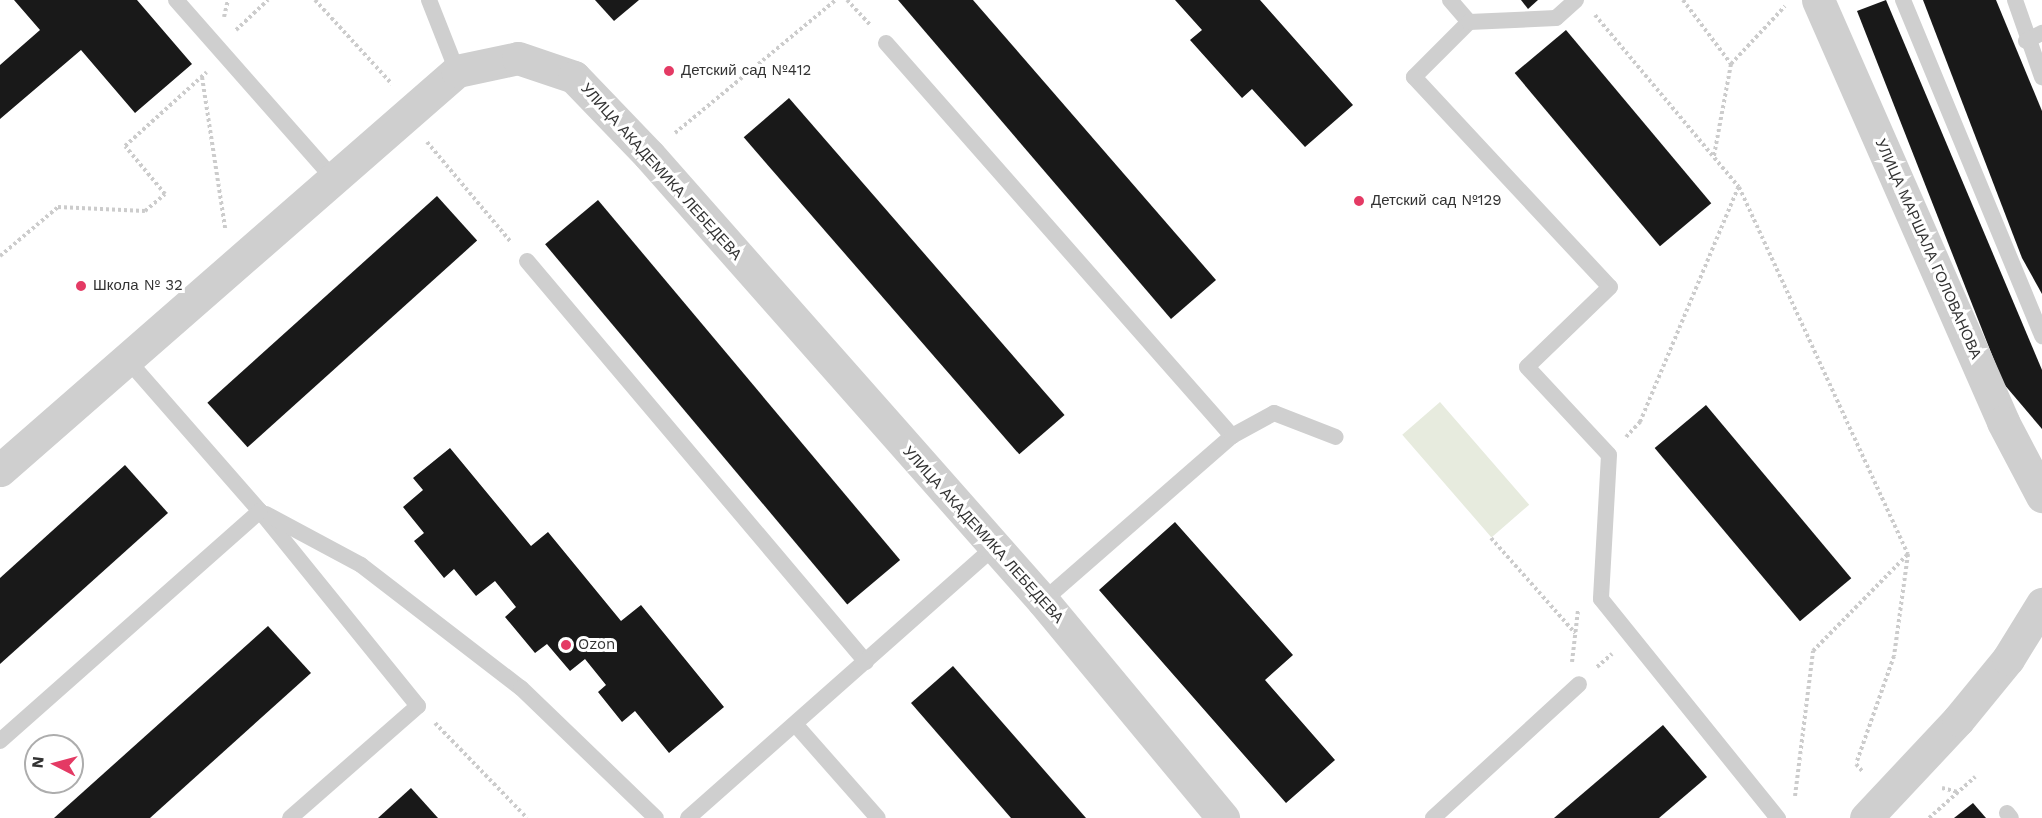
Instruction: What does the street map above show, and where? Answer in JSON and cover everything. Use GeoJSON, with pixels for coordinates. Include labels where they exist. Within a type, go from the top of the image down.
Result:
{"type":"FeatureCollection","features":[{"type":"Feature","properties":{"kind":"street","name":"УЛИЦА МАРШАЛА ГОЛОВАНОВА"},"geometry":{"type":"LineString","coordinates":[[1818,0],[2003,422],[2042,496]]}},
{"type":"Feature","properties":{"kind":"street","name":"УЛИЦА АКАДЕМИКА ЛЕБЕДЕВА"},"geometry":{"type":"LineString","coordinates":[[0,470],[331,176],[418,123],[457,71],[518,58],[574,77],[649,155],[993,548],[1043,601],[1223,818]]}},
{"type":"Feature","properties":{"kind":"street"},"geometry":{"type":"LineString","coordinates":[[1875,808],[1958,720],[2008,658],[2042,604]]}},
{"type":"Feature","properties":{"kind":"street"},"geometry":{"type":"LineString","coordinates":[[2008,658],[2042,654]]}},
{"type":"Feature","properties":{"kind":"lane"},"geometry":{"type":"LineString","coordinates":[[176,0],[331,176]]}},
{"type":"Feature","properties":{"kind":"lane"},"geometry":{"type":"LineString","coordinates":[[429,0],[457,71]]}},
{"type":"Feature","properties":{"kind":"lane"},"geometry":{"type":"LineString","coordinates":[[1450,0],[1469,22]]}},
{"type":"Feature","properties":{"kind":"lane"},"geometry":{"type":"LineString","coordinates":[[1903,0],[2042,336]]}},
{"type":"Feature","properties":{"kind":"lane"},"geometry":{"type":"LineString","coordinates":[[2014,0],[2025,41],[2042,77]]}},
{"type":"Feature","properties":{"kind":"lane"},"geometry":{"type":"LineString","coordinates":[[1583,4],[1556,18],[1469,22],[1414,77],[1610,287],[1527,367],[1609,455],[1601,599],[1633,635],[1778,818]]}},
{"type":"Feature","properties":{"kind":"lane"},"geometry":{"type":"LineString","coordinates":[[2025,41],[2042,33]]}},
{"type":"Feature","properties":{"kind":"lane"},"geometry":{"type":"LineString","coordinates":[[886,43],[1232,436]]}},
{"type":"Feature","properties":{"kind":"lane"},"geometry":{"type":"LineString","coordinates":[[527,261],[866,662]]}},
{"type":"Feature","properties":{"kind":"lane"},"geometry":{"type":"LineString","coordinates":[[125,357],[260,511],[418,706],[290,818]]}},
{"type":"Feature","properties":{"kind":"lane"},"geometry":{"type":"LineString","coordinates":[[1043,601],[1232,436],[1274,413],[1336,437]]}},
{"type":"Feature","properties":{"kind":"lane"},"geometry":{"type":"LineString","coordinates":[[0,741],[260,511]]}},
{"type":"Feature","properties":{"kind":"lane"},"geometry":{"type":"LineString","coordinates":[[260,511],[360,565],[521,688],[656,818]]}},
{"type":"Feature","properties":{"kind":"lane"},"geometry":{"type":"LineString","coordinates":[[688,818],[993,548]]}},
{"type":"Feature","properties":{"kind":"lane"},"geometry":{"type":"LineString","coordinates":[[1433,818],[1579,684]]}},
{"type":"Feature","properties":{"kind":"lane"},"geometry":{"type":"LineString","coordinates":[[795,724],[878,818]]}},
{"type":"Feature","properties":{"kind":"path"},"geometry":{"type":"LineString","coordinates":[[0,256],[58,207],[145,211],[165,194],[125,146],[202,77],[221,51],[268,0]]}},
{"type":"Feature","properties":{"kind":"path"},"geometry":{"type":"LineString","coordinates":[[315,0],[418,123],[527,261]]}},
{"type":"Feature","properties":{"kind":"path"},"geometry":{"type":"LineString","coordinates":[[649,155],[836,0]]}},
{"type":"Feature","properties":{"kind":"path"},"geometry":{"type":"LineString","coordinates":[[848,0],[886,43]]}},
{"type":"Feature","properties":{"kind":"path"},"geometry":{"type":"LineString","coordinates":[[1683,0],[1731,64]]}},
{"type":"Feature","properties":{"kind":"path"},"geometry":{"type":"LineString","coordinates":[[1714,157],[1731,64],[1791,0]]}},
{"type":"Feature","properties":{"kind":"path"},"geometry":{"type":"LineString","coordinates":[[1583,4],[1739,187],[1908,554],[1894,656],[1856,764],[1875,808]]}},
{"type":"Feature","properties":{"kind":"path"},"geometry":{"type":"LineString","coordinates":[[202,77],[230,265]]}},
{"type":"Feature","properties":{"kind":"path"},"geometry":{"type":"LineString","coordinates":[[1609,455],[1640,422],[1739,187]]}},
{"type":"Feature","properties":{"kind":"path"},"geometry":{"type":"LineString","coordinates":[[1491,538],[1575,633]]}},
{"type":"Feature","properties":{"kind":"path"},"geometry":{"type":"LineString","coordinates":[[1794,806],[1813,651],[1908,554]]}},
{"type":"Feature","properties":{"kind":"path"},"geometry":{"type":"LineString","coordinates":[[1579,684],[1633,635]]}},
{"type":"Feature","properties":{"kind":"path"},"geometry":{"type":"LineString","coordinates":[[418,706],[526,818]]}},
{"type":"Feature","properties":{"kind":"path"},"geometry":{"type":"LineString","coordinates":[[1929,818],[1975,777]]}},
{"type":"Feature","properties":{"kind":"shaded area"},"geometry":{"type":"Polygon","coordinates":[[[1440,402],[1529,505],[1491,537],[1402,435],[1440,402]]]}},
{"type":"Feature","properties":{"kind":"building"},"geometry":{"type":"Polygon","coordinates":[[[14,0],[137,0],[192,64],[135,113],[81,50],[0,119],[0,65],[40,30],[14,0]]]}},
{"type":"Feature","properties":{"kind":"building"},"geometry":{"type":"Polygon","coordinates":[[[595,0],[639,0],[614,21],[595,0]]]}},
{"type":"Feature","properties":{"kind":"building"},"geometry":{"type":"Polygon","coordinates":[[[898,0],[973,0],[1216,280],[1171,319],[898,0]]]}},
{"type":"Feature","properties":{"kind":"building"},"geometry":{"type":"Polygon","coordinates":[[[1175,0],[1260,0],[1353,105],[1305,147],[1252,89],[1242,98],[1190,40],[1202,30],[1175,0]]]}},
{"type":"Feature","properties":{"kind":"building"},"geometry":{"type":"Polygon","coordinates":[[[1521,0],[1538,0],[1528,9],[1521,0]]]}},
{"type":"Feature","properties":{"kind":"building"},"geometry":{"type":"Polygon","coordinates":[[[1886,0],[2042,370],[2042,429],[2003,383],[1857,11],[1886,0]]]}},
{"type":"Feature","properties":{"kind":"building"},"geometry":{"type":"Polygon","coordinates":[[[1923,0],[1996,0],[2042,111],[2042,294],[2022,258],[1923,0]]]}},
{"type":"Feature","properties":{"kind":"building"},"geometry":{"type":"Polygon","coordinates":[[[1566,30],[1711,203],[1660,246],[1515,73],[1566,30]]]}},
{"type":"Feature","properties":{"kind":"building"},"geometry":{"type":"Polygon","coordinates":[[[789,98],[1065,415],[1019,454],[744,137],[789,98]]]}},
{"type":"Feature","properties":{"kind":"building"},"geometry":{"type":"Polygon","coordinates":[[[437,196],[477,241],[248,447],[207,403],[437,196]]]}},
{"type":"Feature","properties":{"kind":"building"},"geometry":{"type":"Polygon","coordinates":[[[598,200],[900,560],[847,604],[545,244],[598,200]]]}},
{"type":"Feature","properties":{"kind":"building"},"geometry":{"type":"Polygon","coordinates":[[[1706,405],[1851,578],[1800,621],[1655,448],[1706,405]]]}},
{"type":"Feature","properties":{"kind":"building"},"geometry":{"type":"Polygon","coordinates":[[[450,448],[531,546],[548,532],[621,621],[641,605],[724,707],[669,753],[635,711],[622,722],[598,692],[606,685],[585,659],[570,671],[547,644],[535,653],[505,617],[516,607],[495,581],[476,596],[454,569],[444,578],[414,541],[424,533],[403,507],[423,490],[413,478],[450,448]]]}},
{"type":"Feature","properties":{"kind":"building"},"geometry":{"type":"Polygon","coordinates":[[[125,465],[168,513],[0,664],[0,578],[125,465]]]}},
{"type":"Feature","properties":{"kind":"building"},"geometry":{"type":"Polygon","coordinates":[[[1175,522],[1293,655],[1265,680],[1335,760],[1286,803],[1099,590],[1175,522]]]}},
{"type":"Feature","properties":{"kind":"building"},"geometry":{"type":"Polygon","coordinates":[[[268,626],[311,673],[150,818],[54,818],[81,794],[84,794],[84,791],[268,626]]]}},
{"type":"Feature","properties":{"kind":"building"},"geometry":{"type":"Polygon","coordinates":[[[953,666],[1086,818],[1011,818],[911,703],[953,666]]]}},
{"type":"Feature","properties":{"kind":"building"},"geometry":{"type":"Polygon","coordinates":[[[1663,725],[1707,777],[1659,818],[1554,818],[1663,725]]]}},
{"type":"Feature","properties":{"kind":"building"},"geometry":{"type":"Polygon","coordinates":[[[411,788],[438,818],[378,818],[411,788]]]}},
{"type":"Feature","properties":{"kind":"building"},"geometry":{"type":"Polygon","coordinates":[[[1973,803],[1986,818],[1954,818],[1973,803]]]}},
{"type":"Feature","properties":{"kind":"place","name":"Детский сад №412"},"geometry":{"type":"Point","coordinates":[669,71]}},
{"type":"Feature","properties":{"kind":"place","name":"Детский сад №129"},"geometry":{"type":"Point","coordinates":[1359,201]}},
{"type":"Feature","properties":{"kind":"place","name":"Школа № 32"},"geometry":{"type":"Point","coordinates":[81,286]}},
{"type":"Feature","properties":{"kind":"place","name":"Ozon"},"geometry":{"type":"Point","coordinates":[566,645]}}]}
